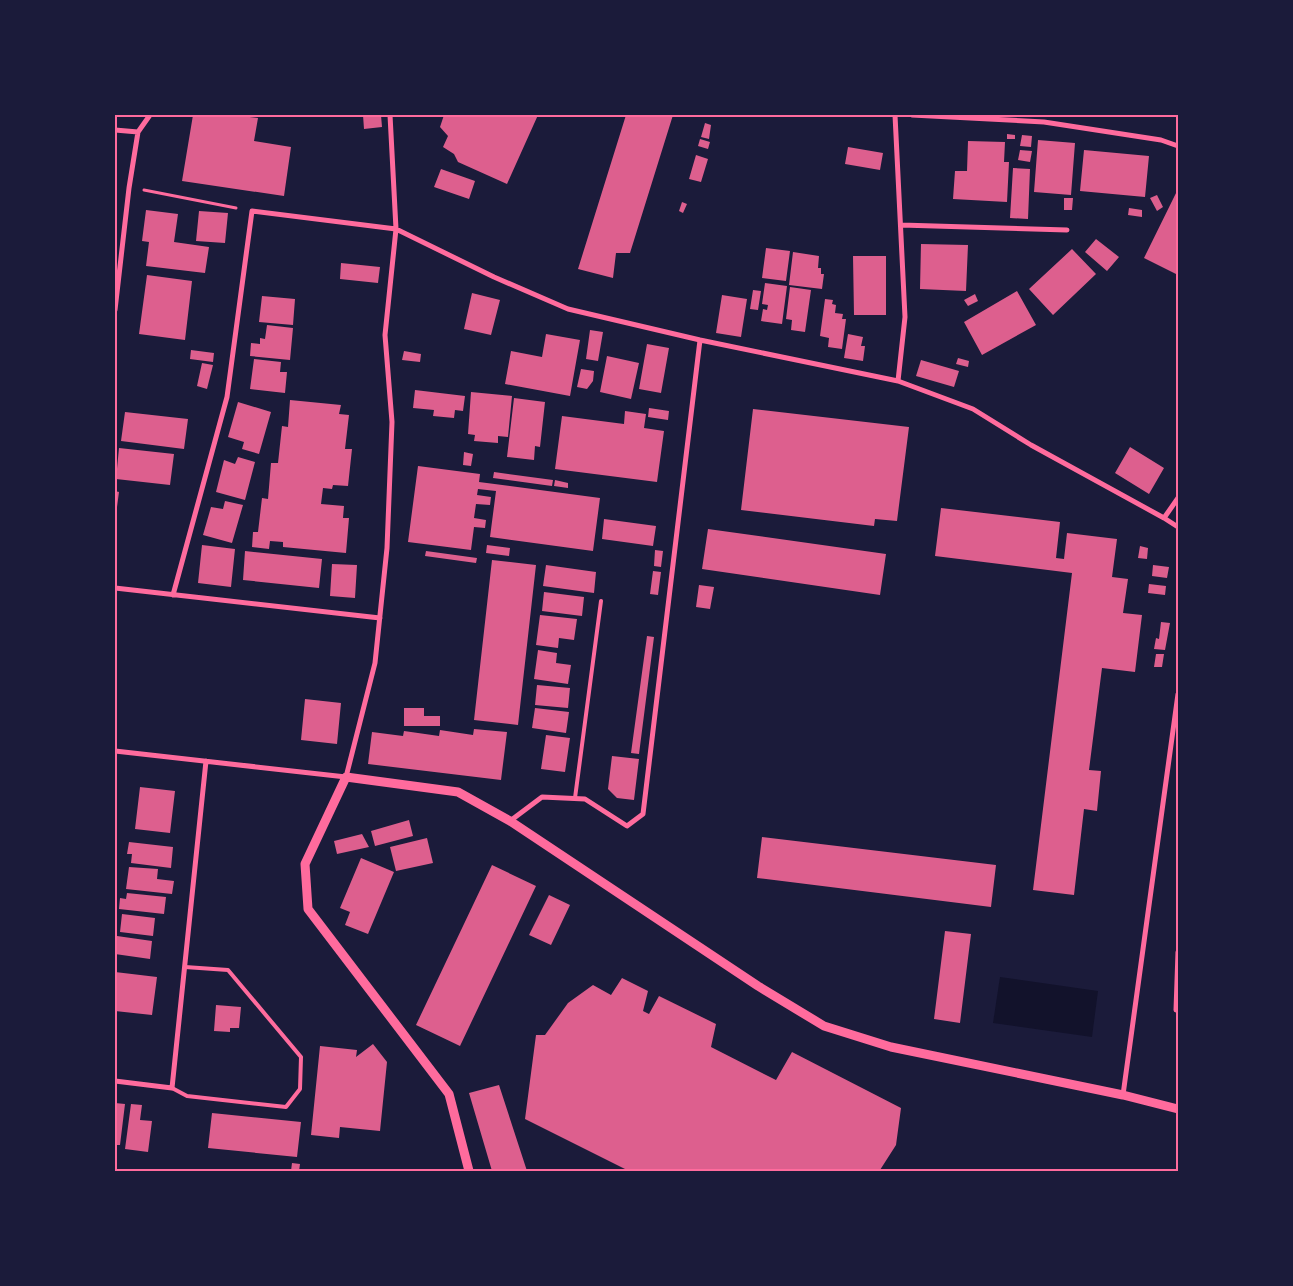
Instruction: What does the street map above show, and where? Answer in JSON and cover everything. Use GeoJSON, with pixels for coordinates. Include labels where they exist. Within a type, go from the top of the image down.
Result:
{"type":"FeatureCollection","features":[{"type":"Feature","properties":{"kind":"street"},"geometry":{"type":"LineString","coordinates":[[115,310],[129,188],[138,132],[150,115]]}},
{"type":"Feature","properties":{"kind":"street"},"geometry":{"type":"LineString","coordinates":[[390,115],[396,229],[385,335],[392,422],[387,548],[380,618],[375,663],[346,776],[305,864],[308,909],[449,1094],[469,1171]]}},
{"type":"Feature","properties":{"kind":"street"},"geometry":{"type":"LineString","coordinates":[[895,115],[905,317],[898,381]]}},
{"type":"Feature","properties":{"kind":"street"},"geometry":{"type":"LineString","coordinates":[[912,115],[1044,122],[1161,140],[1178,146]]}},
{"type":"Feature","properties":{"kind":"street"},"geometry":{"type":"LineString","coordinates":[[115,130],[138,132]]}},
{"type":"Feature","properties":{"kind":"street"},"geometry":{"type":"LineString","coordinates":[[173,595],[227,397],[252,211],[396,229],[568,309],[700,340],[898,381],[973,409],[1031,445],[1178,527]]}},
{"type":"Feature","properties":{"kind":"street"},"geometry":{"type":"LineString","coordinates":[[901,225],[1067,230]]}},
{"type":"Feature","properties":{"kind":"street"},"geometry":{"type":"LineString","coordinates":[[510,821],[542,796],[585,799],[627,826],[643,814],[700,340]]}},
{"type":"Feature","properties":{"kind":"street"},"geometry":{"type":"LineString","coordinates":[[1164,518],[1178,498]]}},
{"type":"Feature","properties":{"kind":"street"},"geometry":{"type":"LineString","coordinates":[[115,588],[380,618]]}},
{"type":"Feature","properties":{"kind":"street"},"geometry":{"type":"LineString","coordinates":[[1123,1095],[1178,694]]}},
{"type":"Feature","properties":{"kind":"street"},"geometry":{"type":"LineString","coordinates":[[115,751],[346,776],[458,792],[510,821],[758,986],[824,1026],[891,1047],[1123,1095],[1178,1109]]}},
{"type":"Feature","properties":{"kind":"street"},"geometry":{"type":"LineString","coordinates":[[115,1081],[172,1088],[206,761]]}},
{"type":"Feature","properties":{"kind":"street"},"geometry":{"type":"LineString","coordinates":[[1176,1010],[1178,952]]}},
{"type":"Feature","properties":{"kind":"lane"},"geometry":{"type":"LineString","coordinates":[[575,798],[601,601]]}},
{"type":"Feature","properties":{"kind":"lane"},"geometry":{"type":"LineString","coordinates":[[172,1088],[187,1096],[286,1107],[300,1089],[301,1058],[228,970],[185,966]]}},
{"type":"Feature","properties":{"kind":"path"},"geometry":{"type":"LineString","coordinates":[[138,189],[252,211]]}},
{"type":"Feature","properties":{"kind":"shaded area"},"geometry":{"type":"Polygon","coordinates":[[[1000,977],[1098,991],[1092,1037],[993,1023],[1000,977]]]}},
{"type":"Feature","properties":{"kind":"building"},"geometry":{"type":"Polygon","coordinates":[[[193,115],[241,115],[258,118],[254,141],[291,147],[284,196],[182,181],[193,115]]]}},
{"type":"Feature","properties":{"kind":"building"},"geometry":{"type":"Polygon","coordinates":[[[363,115],[381,115],[382,127],[364,129],[363,115]]]}},
{"type":"Feature","properties":{"kind":"building"},"geometry":{"type":"Polygon","coordinates":[[[444,115],[538,115],[507,184],[458,162],[454,154],[443,147],[448,136],[440,127],[444,115]]]}},
{"type":"Feature","properties":{"kind":"building"},"geometry":{"type":"Polygon","coordinates":[[[626,115],[673,115],[630,253],[616,253],[613,278],[578,269],[626,115]]]}},
{"type":"Feature","properties":{"kind":"building"},"geometry":{"type":"Polygon","coordinates":[[[705,123],[711,125],[709,139],[701,137],[705,123]]]}},
{"type":"Feature","properties":{"kind":"building"},"geometry":{"type":"Polygon","coordinates":[[[1007,134],[1015,135],[1015,139],[1007,139],[1007,134]]]}},
{"type":"Feature","properties":{"kind":"building"},"geometry":{"type":"Polygon","coordinates":[[[1022,135],[1032,136],[1031,147],[1020,146],[1022,135]]]}},
{"type":"Feature","properties":{"kind":"building"},"geometry":{"type":"Polygon","coordinates":[[[700,139],[710,142],[708,149],[698,146],[700,139]]]}},
{"type":"Feature","properties":{"kind":"building"},"geometry":{"type":"Polygon","coordinates":[[[1038,140],[1075,143],[1071,195],[1034,192],[1038,140]]]}},
{"type":"Feature","properties":{"kind":"building"},"geometry":{"type":"Polygon","coordinates":[[[968,141],[1005,142],[1004,162],[1009,162],[1007,202],[953,199],[955,171],[967,171],[968,141]]]}},
{"type":"Feature","properties":{"kind":"building"},"geometry":{"type":"Polygon","coordinates":[[[848,147],[883,153],[880,170],[845,164],[848,147]]]}},
{"type":"Feature","properties":{"kind":"building"},"geometry":{"type":"Polygon","coordinates":[[[1020,150],[1032,151],[1030,162],[1018,160],[1020,150]]]}},
{"type":"Feature","properties":{"kind":"building"},"geometry":{"type":"Polygon","coordinates":[[[1084,150],[1149,156],[1145,197],[1080,191],[1084,150]]]}},
{"type":"Feature","properties":{"kind":"building"},"geometry":{"type":"Polygon","coordinates":[[[696,155],[708,159],[701,182],[689,179],[696,155]]]}},
{"type":"Feature","properties":{"kind":"building"},"geometry":{"type":"Polygon","coordinates":[[[1013,168],[1030,169],[1028,219],[1010,218],[1013,168]]]}},
{"type":"Feature","properties":{"kind":"building"},"geometry":{"type":"Polygon","coordinates":[[[441,169],[475,181],[469,199],[434,187],[441,169]]]}},
{"type":"Feature","properties":{"kind":"building"},"geometry":{"type":"Polygon","coordinates":[[[1178,189],[1178,275],[1144,258],[1178,189]]]}},
{"type":"Feature","properties":{"kind":"building"},"geometry":{"type":"Polygon","coordinates":[[[1157,195],[1163,207],[1157,211],[1150,198],[1157,195]]]}},
{"type":"Feature","properties":{"kind":"building"},"geometry":{"type":"Polygon","coordinates":[[[1064,198],[1073,198],[1072,210],[1064,210],[1064,198]]]}},
{"type":"Feature","properties":{"kind":"building"},"geometry":{"type":"Polygon","coordinates":[[[682,202],[687,204],[683,213],[679,211],[682,202]]]}},
{"type":"Feature","properties":{"kind":"building"},"geometry":{"type":"Polygon","coordinates":[[[1129,208],[1142,210],[1142,217],[1128,215],[1129,208]]]}},
{"type":"Feature","properties":{"kind":"building"},"geometry":{"type":"Polygon","coordinates":[[[146,210],[178,214],[174,242],[209,247],[205,273],[146,266],[149,242],[142,241],[146,210]]]}},
{"type":"Feature","properties":{"kind":"building"},"geometry":{"type":"Polygon","coordinates":[[[199,211],[228,213],[225,243],[196,241],[199,211]]]}},
{"type":"Feature","properties":{"kind":"building"},"geometry":{"type":"Polygon","coordinates":[[[1096,239],[1119,257],[1107,271],[1085,252],[1096,239]]]}},
{"type":"Feature","properties":{"kind":"building"},"geometry":{"type":"Polygon","coordinates":[[[921,244],[968,245],[966,291],[920,289],[921,244]]]}},
{"type":"Feature","properties":{"kind":"building"},"geometry":{"type":"Polygon","coordinates":[[[766,248],[790,251],[786,281],[762,278],[766,248]]]}},
{"type":"Feature","properties":{"kind":"building"},"geometry":{"type":"Polygon","coordinates":[[[1072,249],[1096,274],[1053,315],[1029,289],[1072,249]]]}},
{"type":"Feature","properties":{"kind":"building"},"geometry":{"type":"Polygon","coordinates":[[[793,252],[819,256],[818,268],[821,268],[821,274],[824,274],[822,289],[789,285],[793,252]]]}},
{"type":"Feature","properties":{"kind":"building"},"geometry":{"type":"Polygon","coordinates":[[[853,256],[886,256],[886,315],[854,315],[853,256]]]}},
{"type":"Feature","properties":{"kind":"building"},"geometry":{"type":"Polygon","coordinates":[[[341,263],[380,267],[378,283],[340,279],[341,263]]]}},
{"type":"Feature","properties":{"kind":"building"},"geometry":{"type":"Polygon","coordinates":[[[147,275],[192,281],[185,340],[139,334],[147,275]]]}},
{"type":"Feature","properties":{"kind":"building"},"geometry":{"type":"Polygon","coordinates":[[[765,283],[787,286],[782,324],[761,321],[763,309],[767,310],[768,305],[762,304],[765,283]]]}},
{"type":"Feature","properties":{"kind":"building"},"geometry":{"type":"Polygon","coordinates":[[[790,287],[811,290],[805,332],[791,330],[792,320],[786,319],[790,287]]]}},
{"type":"Feature","properties":{"kind":"building"},"geometry":{"type":"Polygon","coordinates":[[[753,290],[761,291],[758,310],[750,309],[753,290]]]}},
{"type":"Feature","properties":{"kind":"building"},"geometry":{"type":"Polygon","coordinates":[[[1017,291],[1036,325],[982,355],[964,322],[1017,291]]]}},
{"type":"Feature","properties":{"kind":"building"},"geometry":{"type":"Polygon","coordinates":[[[472,293],[500,300],[491,335],[464,329],[472,293]]]}},
{"type":"Feature","properties":{"kind":"building"},"geometry":{"type":"Polygon","coordinates":[[[975,294],[978,301],[968,306],[964,300],[975,294]]]}},
{"type":"Feature","properties":{"kind":"building"},"geometry":{"type":"Polygon","coordinates":[[[722,295],[747,299],[741,337],[716,333],[722,295]]]}},
{"type":"Feature","properties":{"kind":"building"},"geometry":{"type":"Polygon","coordinates":[[[262,296],[295,299],[293,325],[259,322],[262,296]]]}},
{"type":"Feature","properties":{"kind":"building"},"geometry":{"type":"Polygon","coordinates":[[[825,299],[833,300],[832,304],[836,305],[835,313],[843,314],[842,319],[846,319],[842,349],[828,347],[829,338],[820,336],[825,299]]]}},
{"type":"Feature","properties":{"kind":"building"},"geometry":{"type":"Polygon","coordinates":[[[267,325],[293,328],[290,360],[250,356],[251,343],[260,344],[260,338],[265,339],[267,325]]]}},
{"type":"Feature","properties":{"kind":"building"},"geometry":{"type":"Polygon","coordinates":[[[590,330],[603,332],[598,361],[586,359],[590,330]]]}},
{"type":"Feature","properties":{"kind":"building"},"geometry":{"type":"Polygon","coordinates":[[[546,334],[580,340],[570,396],[505,384],[511,351],[542,357],[546,334]]]}},
{"type":"Feature","properties":{"kind":"building"},"geometry":{"type":"Polygon","coordinates":[[[848,334],[863,337],[861,346],[865,346],[863,361],[844,358],[848,334]]]}},
{"type":"Feature","properties":{"kind":"building"},"geometry":{"type":"Polygon","coordinates":[[[647,344],[669,348],[661,393],[639,389],[647,344]]]}},
{"type":"Feature","properties":{"kind":"building"},"geometry":{"type":"Polygon","coordinates":[[[191,350],[214,353],[213,362],[190,359],[191,350]]]}},
{"type":"Feature","properties":{"kind":"building"},"geometry":{"type":"Polygon","coordinates":[[[404,351],[421,354],[420,362],[402,360],[404,351]]]}},
{"type":"Feature","properties":{"kind":"building"},"geometry":{"type":"Polygon","coordinates":[[[607,356],[639,363],[631,399],[600,392],[607,356]]]}},
{"type":"Feature","properties":{"kind":"building"},"geometry":{"type":"Polygon","coordinates":[[[958,358],[969,361],[968,367],[956,364],[958,358]]]}},
{"type":"Feature","properties":{"kind":"building"},"geometry":{"type":"Polygon","coordinates":[[[254,359],[281,362],[280,372],[287,372],[285,393],[250,389],[254,359]]]}},
{"type":"Feature","properties":{"kind":"building"},"geometry":{"type":"Polygon","coordinates":[[[921,360],[959,371],[954,387],[916,376],[921,360]]]}},
{"type":"Feature","properties":{"kind":"building"},"geometry":{"type":"Polygon","coordinates":[[[202,363],[213,365],[207,389],[197,386],[202,363]]]}},
{"type":"Feature","properties":{"kind":"building"},"geometry":{"type":"Polygon","coordinates":[[[581,369],[594,371],[593,381],[587,389],[577,387],[581,369]]]}},
{"type":"Feature","properties":{"kind":"building"},"geometry":{"type":"Polygon","coordinates":[[[415,390],[465,396],[463,411],[455,410],[454,418],[433,416],[434,410],[413,408],[415,390]]]}},
{"type":"Feature","properties":{"kind":"building"},"geometry":{"type":"Polygon","coordinates":[[[471,392],[512,396],[508,437],[498,436],[498,443],[474,441],[475,435],[468,434],[471,392]]]}},
{"type":"Feature","properties":{"kind":"building"},"geometry":{"type":"Polygon","coordinates":[[[514,398],[545,402],[540,447],[535,446],[534,460],[507,457],[514,398]]]}},
{"type":"Feature","properties":{"kind":"building"},"geometry":{"type":"Polygon","coordinates":[[[290,400],[341,405],[339,414],[349,415],[345,449],[352,449],[348,486],[333,485],[332,489],[323,488],[321,504],[344,506],[343,518],[349,518],[346,553],[283,547],[283,542],[270,541],[269,549],[252,547],[253,532],[258,532],[262,498],[268,499],[271,463],[278,463],[282,426],[288,427],[290,400]]]}},
{"type":"Feature","properties":{"kind":"building"},"geometry":{"type":"Polygon","coordinates":[[[238,402],[271,412],[259,454],[242,449],[244,442],[228,437],[238,402]]]}},
{"type":"Feature","properties":{"kind":"building"},"geometry":{"type":"Polygon","coordinates":[[[649,408],[669,411],[668,420],[648,417],[649,408]]]}},
{"type":"Feature","properties":{"kind":"building"},"geometry":{"type":"Polygon","coordinates":[[[753,409],[909,427],[897,521],[875,519],[874,526],[741,510],[753,409]]]}},
{"type":"Feature","properties":{"kind":"building"},"geometry":{"type":"Polygon","coordinates":[[[625,411],[646,414],[644,428],[664,431],[657,482],[555,469],[562,416],[624,424],[625,411]]]}},
{"type":"Feature","properties":{"kind":"building"},"geometry":{"type":"Polygon","coordinates":[[[125,412],[188,419],[184,449],[121,441],[125,412]]]}},
{"type":"Feature","properties":{"kind":"building"},"geometry":{"type":"Polygon","coordinates":[[[1130,447],[1164,468],[1149,494],[1115,473],[1130,447]]]}},
{"type":"Feature","properties":{"kind":"building"},"geometry":{"type":"Polygon","coordinates":[[[119,448],[174,454],[170,485],[116,479],[119,448]]]}},
{"type":"Feature","properties":{"kind":"building"},"geometry":{"type":"Polygon","coordinates":[[[464,452],[473,454],[471,466],[463,465],[464,452]]]}},
{"type":"Feature","properties":{"kind":"building"},"geometry":{"type":"Polygon","coordinates":[[[238,457],[255,462],[245,500],[216,492],[224,460],[235,464],[238,457]]]}},
{"type":"Feature","properties":{"kind":"building"},"geometry":{"type":"Polygon","coordinates":[[[418,466],[480,474],[479,482],[600,498],[593,551],[490,537],[496,491],[478,489],[477,495],[491,497],[490,505],[476,504],[474,518],[486,520],[485,528],[474,527],[471,550],[408,542],[418,466]]]}},
{"type":"Feature","properties":{"kind":"building"},"geometry":{"type":"Polygon","coordinates":[[[494,472],[553,480],[552,486],[493,478],[494,472]]]}},
{"type":"Feature","properties":{"kind":"building"},"geometry":{"type":"Polygon","coordinates":[[[555,480],[568,483],[568,488],[554,486],[555,480]]]}},
{"type":"Feature","properties":{"kind":"building"},"geometry":{"type":"Polygon","coordinates":[[[115,491],[119,492],[117,507],[115,507],[115,491]]]}},
{"type":"Feature","properties":{"kind":"building"},"geometry":{"type":"Polygon","coordinates":[[[225,501],[243,505],[232,543],[203,535],[211,507],[223,509],[225,501]]]}},
{"type":"Feature","properties":{"kind":"building"},"geometry":{"type":"Polygon","coordinates":[[[941,508],[1060,522],[1056,558],[1064,559],[1067,533],[1117,539],[1112,577],[1128,579],[1123,613],[1142,615],[1135,672],[1102,668],[1089,770],[1101,771],[1097,811],[1084,809],[1074,895],[1033,890],[1072,573],[935,556],[941,508]]]}},
{"type":"Feature","properties":{"kind":"building"},"geometry":{"type":"Polygon","coordinates":[[[604,519],[656,526],[653,546],[602,539],[604,519]]]}},
{"type":"Feature","properties":{"kind":"building"},"geometry":{"type":"Polygon","coordinates":[[[708,529],[886,554],[880,595],[702,569],[708,529]]]}},
{"type":"Feature","properties":{"kind":"building"},"geometry":{"type":"Polygon","coordinates":[[[202,545],[235,549],[231,587],[198,583],[202,545]]]}},
{"type":"Feature","properties":{"kind":"building"},"geometry":{"type":"Polygon","coordinates":[[[487,545],[510,548],[509,556],[486,553],[487,545]]]}},
{"type":"Feature","properties":{"kind":"building"},"geometry":{"type":"Polygon","coordinates":[[[1140,546],[1148,548],[1147,559],[1138,558],[1140,546]]]}},
{"type":"Feature","properties":{"kind":"building"},"geometry":{"type":"Polygon","coordinates":[[[655,550],[663,551],[661,567],[654,566],[655,550]]]}},
{"type":"Feature","properties":{"kind":"building"},"geometry":{"type":"Polygon","coordinates":[[[245,551],[322,559],[319,588],[243,580],[245,551]]]}},
{"type":"Feature","properties":{"kind":"building"},"geometry":{"type":"Polygon","coordinates":[[[426,551],[477,558],[476,563],[425,556],[426,551]]]}},
{"type":"Feature","properties":{"kind":"building"},"geometry":{"type":"Polygon","coordinates":[[[492,560],[536,565],[518,725],[474,720],[492,560]]]}},
{"type":"Feature","properties":{"kind":"building"},"geometry":{"type":"Polygon","coordinates":[[[332,564],[357,565],[355,598],[330,596],[332,564]]]}},
{"type":"Feature","properties":{"kind":"building"},"geometry":{"type":"Polygon","coordinates":[[[546,565],[596,572],[594,593],[543,586],[546,565]]]}},
{"type":"Feature","properties":{"kind":"building"},"geometry":{"type":"Polygon","coordinates":[[[1153,565],[1169,567],[1167,578],[1152,576],[1153,565]]]}},
{"type":"Feature","properties":{"kind":"building"},"geometry":{"type":"Polygon","coordinates":[[[653,571],[661,572],[658,595],[650,594],[653,571]]]}},
{"type":"Feature","properties":{"kind":"building"},"geometry":{"type":"Polygon","coordinates":[[[1149,584],[1166,586],[1165,595],[1148,593],[1149,584]]]}},
{"type":"Feature","properties":{"kind":"building"},"geometry":{"type":"Polygon","coordinates":[[[699,585],[714,587],[710,609],[696,607],[699,585]]]}},
{"type":"Feature","properties":{"kind":"building"},"geometry":{"type":"Polygon","coordinates":[[[544,592],[584,597],[582,616],[542,611],[544,592]]]}},
{"type":"Feature","properties":{"kind":"building"},"geometry":{"type":"Polygon","coordinates":[[[540,615],[577,619],[574,640],[559,638],[558,648],[536,645],[540,615]]]}},
{"type":"Feature","properties":{"kind":"building"},"geometry":{"type":"Polygon","coordinates":[[[1161,622],[1170,623],[1165,650],[1154,649],[1156,638],[1159,639],[1161,622]]]}},
{"type":"Feature","properties":{"kind":"building"},"geometry":{"type":"Polygon","coordinates":[[[647,636],[654,637],[639,754],[631,753],[647,636]]]}},
{"type":"Feature","properties":{"kind":"building"},"geometry":{"type":"Polygon","coordinates":[[[538,650],[557,653],[556,663],[571,665],[568,684],[534,679],[538,650]]]}},
{"type":"Feature","properties":{"kind":"building"},"geometry":{"type":"Polygon","coordinates":[[[1156,654],[1164,654],[1162,667],[1154,667],[1156,654]]]}},
{"type":"Feature","properties":{"kind":"building"},"geometry":{"type":"Polygon","coordinates":[[[537,685],[570,688],[568,708],[535,705],[537,685]]]}},
{"type":"Feature","properties":{"kind":"building"},"geometry":{"type":"Polygon","coordinates":[[[305,699],[341,703],[337,744],[301,740],[305,699]]]}},
{"type":"Feature","properties":{"kind":"building"},"geometry":{"type":"Polygon","coordinates":[[[404,708],[424,708],[424,716],[440,716],[440,726],[404,726],[404,708]]]}},
{"type":"Feature","properties":{"kind":"building"},"geometry":{"type":"Polygon","coordinates":[[[535,708],[569,712],[566,733],[532,728],[535,708]]]}},
{"type":"Feature","properties":{"kind":"building"},"geometry":{"type":"Polygon","coordinates":[[[474,729],[507,732],[501,780],[368,764],[372,732],[403,736],[404,731],[439,736],[440,730],[473,735],[474,729]]]}},
{"type":"Feature","properties":{"kind":"building"},"geometry":{"type":"Polygon","coordinates":[[[546,735],[570,738],[565,772],[541,769],[546,735]]]}},
{"type":"Feature","properties":{"kind":"building"},"geometry":{"type":"Polygon","coordinates":[[[612,756],[639,759],[634,800],[617,798],[608,789],[612,756]]]}},
{"type":"Feature","properties":{"kind":"building"},"geometry":{"type":"Polygon","coordinates":[[[140,787],[175,791],[170,833],[135,829],[140,787]]]}},
{"type":"Feature","properties":{"kind":"building"},"geometry":{"type":"Polygon","coordinates":[[[409,820],[413,836],[375,846],[371,831],[409,820]]]}},
{"type":"Feature","properties":{"kind":"building"},"geometry":{"type":"Polygon","coordinates":[[[362,834],[369,847],[337,854],[334,841],[362,834]]]}},
{"type":"Feature","properties":{"kind":"building"},"geometry":{"type":"Polygon","coordinates":[[[762,837],[996,865],[991,907],[757,878],[762,837]]]}},
{"type":"Feature","properties":{"kind":"building"},"geometry":{"type":"Polygon","coordinates":[[[427,838],[433,863],[396,871],[390,847],[427,838]]]}},
{"type":"Feature","properties":{"kind":"building"},"geometry":{"type":"Polygon","coordinates":[[[129,842],[173,847],[171,868],[131,863],[132,854],[127,854],[129,842]]]}},
{"type":"Feature","properties":{"kind":"building"},"geometry":{"type":"Polygon","coordinates":[[[361,858],[394,872],[368,934],[345,925],[350,912],[340,908],[361,858]]]}},
{"type":"Feature","properties":{"kind":"building"},"geometry":{"type":"Polygon","coordinates":[[[492,865],[536,886],[460,1046],[416,1025],[492,865]]]}},
{"type":"Feature","properties":{"kind":"building"},"geometry":{"type":"Polygon","coordinates":[[[129,867],[158,869],[157,879],[174,881],[172,894],[126,889],[129,867]]]}},
{"type":"Feature","properties":{"kind":"building"},"geometry":{"type":"Polygon","coordinates":[[[127,893],[166,897],[164,914],[119,909],[120,898],[126,899],[127,893]]]}},
{"type":"Feature","properties":{"kind":"building"},"geometry":{"type":"Polygon","coordinates":[[[549,895],[570,905],[551,945],[529,935],[549,895]]]}},
{"type":"Feature","properties":{"kind":"building"},"geometry":{"type":"Polygon","coordinates":[[[122,914],[155,918],[153,936],[120,932],[122,914]]]}},
{"type":"Feature","properties":{"kind":"building"},"geometry":{"type":"Polygon","coordinates":[[[945,931],[971,934],[960,1023],[934,1019],[945,931]]]}},
{"type":"Feature","properties":{"kind":"building"},"geometry":{"type":"Polygon","coordinates":[[[117,936],[152,941],[150,959],[115,954],[117,936]]]}},
{"type":"Feature","properties":{"kind":"building"},"geometry":{"type":"Polygon","coordinates":[[[115,972],[157,977],[152,1015],[115,1011],[115,972]]]}},
{"type":"Feature","properties":{"kind":"building"},"geometry":{"type":"Polygon","coordinates":[[[622,978],[648,991],[643,1011],[649,1014],[659,996],[716,1024],[711,1047],[776,1080],[792,1052],[901,1108],[896,1145],[880,1170],[629,1171],[525,1119],[536,1035],[545,1035],[568,1003],[593,985],[611,995],[622,978]]]}},
{"type":"Feature","properties":{"kind":"building"},"geometry":{"type":"Polygon","coordinates":[[[216,1005],[241,1007],[239,1028],[230,1028],[230,1032],[214,1031],[216,1005]]]}},
{"type":"Feature","properties":{"kind":"building"},"geometry":{"type":"Polygon","coordinates":[[[373,1044],[387,1062],[380,1131],[340,1127],[339,1138],[311,1135],[320,1046],[357,1050],[356,1057],[373,1044]]]}},
{"type":"Feature","properties":{"kind":"building"},"geometry":{"type":"Polygon","coordinates":[[[499,1085],[527,1171],[492,1171],[469,1093],[499,1085]]]}},
{"type":"Feature","properties":{"kind":"building"},"geometry":{"type":"Polygon","coordinates":[[[115,1103],[125,1104],[120,1145],[115,1145],[115,1103]]]}},
{"type":"Feature","properties":{"kind":"building"},"geometry":{"type":"Polygon","coordinates":[[[131,1104],[142,1105],[140,1120],[152,1121],[148,1152],[125,1149],[131,1104]]]}},
{"type":"Feature","properties":{"kind":"building"},"geometry":{"type":"Polygon","coordinates":[[[212,1113],[301,1122],[297,1157],[208,1148],[212,1113]]]}},
{"type":"Feature","properties":{"kind":"building"},"geometry":{"type":"Polygon","coordinates":[[[292,1163],[300,1164],[299,1171],[291,1171],[292,1163]]]}}]}
